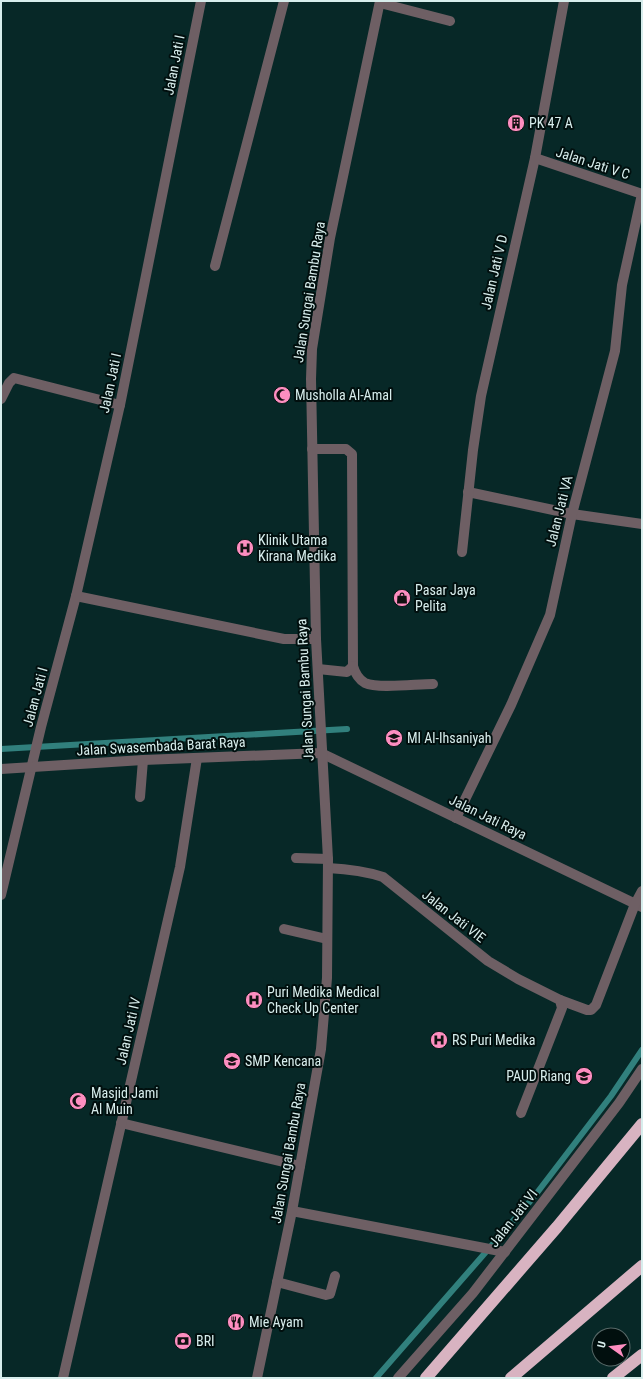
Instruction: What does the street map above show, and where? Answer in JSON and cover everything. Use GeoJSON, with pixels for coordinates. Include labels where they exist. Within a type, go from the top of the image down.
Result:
{"type":"FeatureCollection","features":[{"type":"Feature","properties":{"kind":"highway"},"geometry":{"type":"LineString","coordinates":[[426,1378],[557,1227],[642,1124]]}},
{"type":"Feature","properties":{"kind":"highway"},"geometry":{"type":"LineString","coordinates":[[511,1378],[642,1266]]}},
{"type":"Feature","properties":{"kind":"highway"},"geometry":{"type":"LineString","coordinates":[[613,1378],[642,1355]]}},
{"type":"Feature","properties":{"kind":"street","name":"Jalan Jati I"},"geometry":{"type":"LineString","coordinates":[[1,895],[41,727],[76,596],[120,405],[201,1]]}},
{"type":"Feature","properties":{"kind":"street"},"geometry":{"type":"LineString","coordinates":[[215,266],[284,1]]}},
{"type":"Feature","properties":{"kind":"street","name":"Jalan Jati V D"},"geometry":{"type":"LineString","coordinates":[[462,552],[473,450],[481,396],[535,158],[564,1]]}},
{"type":"Feature","properties":{"kind":"street"},"geometry":{"type":"LineString","coordinates":[[380,2],[395,8],[450,21]]}},
{"type":"Feature","properties":{"kind":"street","name":"Jalan Sungai Bambu Raya"},"geometry":{"type":"LineString","coordinates":[[257,1378],[292,1211],[321,1049],[327,978],[328,863],[316,639],[311,379],[312,349],[330,238],[380,2]]}},
{"type":"Feature","properties":{"kind":"street","name":"Jalan Jati V C"},"geometry":{"type":"LineString","coordinates":[[535,158],[642,194]]}},
{"type":"Feature","properties":{"kind":"street","name":"Jalan Jati VA"},"geometry":{"type":"LineString","coordinates":[[456,818],[511,705],[550,615],[572,514],[615,351],[622,285],[642,194]]}},
{"type":"Feature","properties":{"kind":"street"},"geometry":{"type":"LineString","coordinates":[[1,399],[9,383],[14,378],[120,405]]}},
{"type":"Feature","properties":{"kind":"street"},"geometry":{"type":"LineString","coordinates":[[312,449],[346,449],[352,454],[353,666],[356,675],[364,682],[373,686],[433,684]]}},
{"type":"Feature","properties":{"kind":"street"},"geometry":{"type":"LineString","coordinates":[[468,492],[572,514],[642,524]]}},
{"type":"Feature","properties":{"kind":"street"},"geometry":{"type":"LineString","coordinates":[[76,596],[284,639],[316,639]]}},
{"type":"Feature","properties":{"kind":"street"},"geometry":{"type":"LineString","coordinates":[[318,669],[347,672],[353,666]]}},
{"type":"Feature","properties":{"kind":"street","name":"Jalan Swasembada Barat Raya"},"geometry":{"type":"LineString","coordinates":[[1,769],[32,764],[197,758],[321,750]]}},
{"type":"Feature","properties":{"kind":"street","name":"Jalan Jati Raya"},"geometry":{"type":"LineString","coordinates":[[321,750],[456,818],[640,898]]}},
{"type":"Feature","properties":{"kind":"street","name":"Jalan Jati IV"},"geometry":{"type":"LineString","coordinates":[[63,1378],[180,867],[197,758]]}},
{"type":"Feature","properties":{"kind":"street"},"geometry":{"type":"LineString","coordinates":[[140,797],[143,760]]}},
{"type":"Feature","properties":{"kind":"street","name":"Jalan Jati VIE"},"geometry":{"type":"LineString","coordinates":[[296,858],[328,863],[383,877],[488,961],[518,979],[560,1000],[587,1010],[591,1010],[596,1005],[640,898]]}},
{"type":"Feature","properties":{"kind":"street"},"geometry":{"type":"LineString","coordinates":[[284,929],[327,939]]}},
{"type":"Feature","properties":{"kind":"street"},"geometry":{"type":"LineString","coordinates":[[521,1113],[562,1008],[560,1000]]}},
{"type":"Feature","properties":{"kind":"street","name":"Jalan Jati VI"},"geometry":{"type":"LineString","coordinates":[[398,1378],[473,1293],[500,1251],[619,1103],[642,1068]]}},
{"type":"Feature","properties":{"kind":"street"},"geometry":{"type":"LineString","coordinates":[[121,1123],[300,1166]]}},
{"type":"Feature","properties":{"kind":"street"},"geometry":{"type":"LineString","coordinates":[[292,1211],[500,1251]]}},
{"type":"Feature","properties":{"kind":"street"},"geometry":{"type":"LineString","coordinates":[[278,1282],[326,1295],[330,1294],[335,1276]]}},
{"type":"Feature","properties":{"kind":"waterway"},"geometry":{"type":"LineString","coordinates":[[1,749],[347,729]]}},
{"type":"Feature","properties":{"kind":"waterway"},"geometry":{"type":"LineString","coordinates":[[376,1378],[533,1198],[611,1096],[642,1050]]}},
{"type":"Feature","properties":{"kind":"place","name":"PK 47 A"},"geometry":{"type":"Point","coordinates":[516,123]}},
{"type":"Feature","properties":{"kind":"place","name":"Musholla Al-Amal"},"geometry":{"type":"Point","coordinates":[282,395]}},
{"type":"Feature","properties":{"kind":"place","name":"Klinik Utama Kirana Medika"},"geometry":{"type":"Point","coordinates":[245,548]}},
{"type":"Feature","properties":{"kind":"place","name":"Pasar Jaya Pelita"},"geometry":{"type":"Point","coordinates":[402,598]}},
{"type":"Feature","properties":{"kind":"place","name":"MI Al-Ihsaniyah"},"geometry":{"type":"Point","coordinates":[394,738]}},
{"type":"Feature","properties":{"kind":"place","name":"Puri Medika Medical Check Up Center"},"geometry":{"type":"Point","coordinates":[254,1000]}},
{"type":"Feature","properties":{"kind":"place","name":"RS Puri Medika"},"geometry":{"type":"Point","coordinates":[439,1040]}},
{"type":"Feature","properties":{"kind":"place","name":"SMP Kencana"},"geometry":{"type":"Point","coordinates":[232,1061]}},
{"type":"Feature","properties":{"kind":"place","name":"PAUD Riang"},"geometry":{"type":"Point","coordinates":[584,1076]}},
{"type":"Feature","properties":{"kind":"place","name":"Masjid Jami Al Muin"},"geometry":{"type":"Point","coordinates":[78,1101]}},
{"type":"Feature","properties":{"kind":"place","name":"Mie Ayam"},"geometry":{"type":"Point","coordinates":[236,1322]}},
{"type":"Feature","properties":{"kind":"place","name":"BRI"},"geometry":{"type":"Point","coordinates":[183,1341]}}]}
